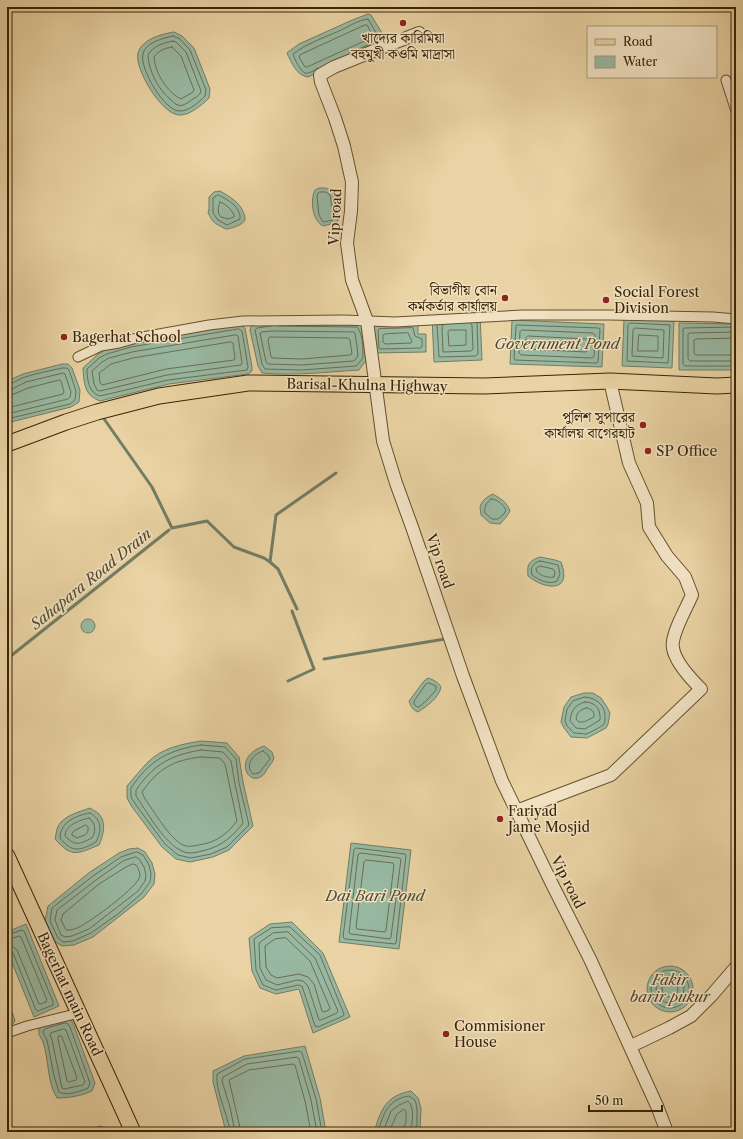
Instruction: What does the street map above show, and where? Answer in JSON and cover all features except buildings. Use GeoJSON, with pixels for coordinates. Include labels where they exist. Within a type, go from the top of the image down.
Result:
{"type":"FeatureCollection","features":[{"type":"Feature","properties":{"kind":"main road","name":"Barisal-Khulna Highway"},"geometry":{"type":"LineString","coordinates":[[7,444],[97,412],[159,396],[248,383],[484,386],[610,381],[717,386],[736,385]]}},
{"type":"Feature","properties":{"kind":"main road","name":"Bagerhat main Road"},"geometry":{"type":"LineString","coordinates":[[7,856],[133,1132]]}},
{"type":"Feature","properties":{"kind":"street","name":"Vip road"},"geometry":{"type":"LineString","coordinates":[[419,33],[374,50],[320,75],[321,82],[344,146],[352,182],[351,211],[347,244],[352,280],[367,321],[383,441],[396,483],[463,676],[502,780],[631,1046],[658,1106],[667,1132]]}},
{"type":"Feature","properties":{"kind":"street"},"geometry":{"type":"LineString","coordinates":[[726,80],[736,111]]}},
{"type":"Feature","properties":{"kind":"street"},"geometry":{"type":"LineString","coordinates":[[78,357],[101,346],[137,338],[209,325],[243,321],[425,321],[530,315],[712,317],[736,319]]}},
{"type":"Feature","properties":{"kind":"street"},"geometry":{"type":"LineString","coordinates":[[516,811],[611,775],[701,690],[678,662],[672,647],[674,635],[692,596],[685,577],[666,556],[649,527],[647,503],[628,463],[610,381]]}},
{"type":"Feature","properties":{"kind":"street"},"geometry":{"type":"LineString","coordinates":[[631,1046],[691,1016],[711,996],[736,967]]}},
{"type":"Feature","properties":{"kind":"street"},"geometry":{"type":"LineString","coordinates":[[7,1033],[27,1026],[79,1013]]}},
{"type":"Feature","properties":{"kind":"water"},"geometry":{"type":"Polygon","coordinates":[[[368,14],[371,15],[382,33],[378,45],[308,77],[301,74],[295,68],[290,60],[287,53],[288,52],[299,44],[368,14]]]}},
{"type":"Feature","properties":{"kind":"water"},"geometry":{"type":"Polygon","coordinates":[[[174,32],[182,36],[194,48],[210,89],[209,98],[200,106],[185,115],[174,114],[158,100],[151,91],[140,70],[138,60],[138,53],[144,44],[158,36],[174,32]]]}},
{"type":"Feature","properties":{"kind":"water"},"geometry":{"type":"Polygon","coordinates":[[[319,188],[326,188],[332,191],[336,202],[338,219],[335,223],[323,226],[314,215],[312,204],[313,194],[315,190],[319,188]]]}},
{"type":"Feature","properties":{"kind":"water"},"geometry":{"type":"Polygon","coordinates":[[[220,191],[240,206],[245,217],[242,224],[226,229],[216,224],[212,220],[208,213],[209,197],[214,192],[220,191]]]}},
{"type":"Feature","properties":{"kind":"water"},"geometry":{"type":"Polygon","coordinates":[[[480,314],[482,360],[434,362],[432,316],[480,314]]]}},
{"type":"Feature","properties":{"kind":"water","name":"Government Pond"},"geometry":{"type":"Polygon","coordinates":[[[624,319],[674,321],[672,368],[622,366],[624,319]]]}},
{"type":"Feature","properties":{"kind":"water","name":"Government Pond"},"geometry":{"type":"Polygon","coordinates":[[[512,320],[604,324],[602,367],[510,364],[512,320]]]}},
{"type":"Feature","properties":{"kind":"water"},"geometry":{"type":"Polygon","coordinates":[[[359,323],[363,328],[367,359],[359,370],[274,374],[262,373],[258,366],[250,330],[252,324],[359,323]]]}},
{"type":"Feature","properties":{"kind":"water"},"geometry":{"type":"Polygon","coordinates":[[[679,323],[736,324],[736,370],[679,370],[679,323]]]}},
{"type":"Feature","properties":{"kind":"water"},"geometry":{"type":"Polygon","coordinates":[[[418,324],[418,334],[426,334],[426,352],[374,353],[374,325],[418,324]]]}},
{"type":"Feature","properties":{"kind":"water"},"geometry":{"type":"Polygon","coordinates":[[[240,325],[245,328],[252,367],[252,371],[248,374],[169,384],[100,401],[91,395],[86,388],[83,368],[105,350],[130,343],[240,325]]]}},
{"type":"Feature","properties":{"kind":"water"},"geometry":{"type":"Polygon","coordinates":[[[62,364],[68,364],[72,368],[80,390],[79,402],[71,407],[7,423],[7,381],[23,374],[62,364]]]}},
{"type":"Feature","properties":{"kind":"water"},"geometry":{"type":"Polygon","coordinates":[[[493,494],[505,503],[510,511],[500,524],[490,523],[481,515],[480,507],[482,503],[487,497],[493,494]]]}},
{"type":"Feature","properties":{"kind":"water"},"geometry":{"type":"Polygon","coordinates":[[[540,557],[561,562],[564,572],[563,579],[560,584],[549,586],[535,581],[528,576],[529,564],[533,560],[540,557]]]}},
{"type":"Feature","properties":{"kind":"water"},"geometry":{"type":"Polygon","coordinates":[[[85,619],[91,619],[95,623],[95,629],[91,633],[85,633],[81,629],[81,623],[85,619]]]}},
{"type":"Feature","properties":{"kind":"water"},"geometry":{"type":"Polygon","coordinates":[[[428,678],[439,684],[441,687],[440,691],[429,704],[418,712],[412,708],[409,701],[428,678]]]}},
{"type":"Feature","properties":{"kind":"water"},"geometry":{"type":"Polygon","coordinates":[[[584,693],[593,693],[601,698],[610,713],[608,724],[606,728],[587,738],[571,737],[561,722],[564,707],[571,697],[584,693]]]}},
{"type":"Feature","properties":{"kind":"water"},"geometry":{"type":"Polygon","coordinates":[[[201,741],[227,743],[239,757],[253,826],[229,850],[213,857],[190,862],[176,859],[162,847],[132,807],[127,798],[127,786],[148,762],[160,753],[180,745],[201,741]]]}},
{"type":"Feature","properties":{"kind":"water"},"geometry":{"type":"Polygon","coordinates":[[[264,746],[272,752],[274,759],[263,775],[257,778],[252,778],[246,769],[248,757],[254,751],[264,746]]]}},
{"type":"Feature","properties":{"kind":"water"},"geometry":{"type":"Polygon","coordinates":[[[90,808],[99,814],[104,825],[103,834],[99,845],[85,851],[71,852],[55,839],[57,829],[66,818],[90,808]]]}},
{"type":"Feature","properties":{"kind":"water","name":"Dai Bari Pond"},"geometry":{"type":"Polygon","coordinates":[[[351,843],[411,850],[399,949],[339,942],[351,843]]]}},
{"type":"Feature","properties":{"kind":"water"},"geometry":{"type":"Polygon","coordinates":[[[138,848],[145,852],[152,863],[155,874],[154,884],[144,897],[93,937],[74,945],[62,946],[54,941],[45,921],[48,906],[90,872],[119,853],[129,849],[138,848]]]}},
{"type":"Feature","properties":{"kind":"water"},"geometry":{"type":"Polygon","coordinates":[[[292,922],[323,953],[350,1017],[313,1033],[299,989],[276,994],[260,988],[252,971],[249,938],[270,924],[292,922]]]}},
{"type":"Feature","properties":{"kind":"water"},"geometry":{"type":"Polygon","coordinates":[[[26,924],[59,1006],[34,1017],[7,950],[7,932],[26,924]]]}},
{"type":"Feature","properties":{"kind":"water","name":"Fakir barir pukur"},"geometry":{"type":"Polygon","coordinates":[[[670,966],[683,970],[689,976],[693,989],[689,1002],[683,1008],[670,1012],[657,1008],[651,1002],[647,989],[651,976],[657,970],[670,966]]]}},
{"type":"Feature","properties":{"kind":"water"},"geometry":{"type":"Polygon","coordinates":[[[7,996],[15,1021],[7,1031],[7,996]]]}},
{"type":"Feature","properties":{"kind":"water"},"geometry":{"type":"Polygon","coordinates":[[[65,1019],[71,1020],[74,1026],[95,1083],[92,1091],[88,1093],[66,1098],[57,1098],[51,1085],[45,1049],[39,1035],[39,1031],[40,1027],[65,1019]]]}},
{"type":"Feature","properties":{"kind":"water"},"geometry":{"type":"Polygon","coordinates":[[[305,1046],[320,1098],[326,1132],[226,1132],[213,1082],[213,1071],[244,1056],[305,1046]]]}},
{"type":"Feature","properties":{"kind":"water"},"geometry":{"type":"Polygon","coordinates":[[[411,1091],[418,1098],[421,1108],[420,1130],[414,1132],[374,1132],[385,1105],[395,1096],[411,1091]]]}},
{"type":"Feature","properties":{"kind":"water"},"geometry":{"type":"Polygon","coordinates":[[[101,1126],[111,1132],[87,1132],[93,1128],[101,1126]]]}},
{"type":"Feature","properties":{"kind":"waterway","name":"Sahapara Road Drain"},"geometry":{"type":"LineString","coordinates":[[102,416],[152,487],[172,528],[207,521],[234,547],[264,558],[270,562],[276,515],[336,473]]}},
{"type":"Feature","properties":{"kind":"waterway","name":"Sahapara Road Drain"},"geometry":{"type":"LineString","coordinates":[[7,659],[169,530]]}},
{"type":"Feature","properties":{"kind":"waterway","name":"Sahapara Road Drain"},"geometry":{"type":"LineString","coordinates":[[270,562],[278,569],[297,609]]}},
{"type":"Feature","properties":{"kind":"waterway","name":"Sahapara Road Drain"},"geometry":{"type":"LineString","coordinates":[[288,681],[314,669],[292,611]]}},
{"type":"Feature","properties":{"kind":"waterway","name":"Sahapara Road Drain"},"geometry":{"type":"LineString","coordinates":[[324,659],[445,639]]}},
{"type":"Feature","properties":{"kind":"place","name":"খাদ্যের কারিমিয়া বহুমুখী কওমি মাদ্রাসা"},"geometry":{"type":"Point","coordinates":[403,23]}},
{"type":"Feature","properties":{"kind":"place","name":"বিভাগীয় বোন কর্মকর্তার কার্যালয়"},"geometry":{"type":"Point","coordinates":[505,298]}},
{"type":"Feature","properties":{"kind":"place","name":"Social Forest Division"},"geometry":{"type":"Point","coordinates":[606,300]}},
{"type":"Feature","properties":{"kind":"place","name":"Bagerhat School"},"geometry":{"type":"Point","coordinates":[64,337]}},
{"type":"Feature","properties":{"kind":"place","name":"পুলিশ সুপারের কার্যালয় বাগেরহাট"},"geometry":{"type":"Point","coordinates":[643,425]}},
{"type":"Feature","properties":{"kind":"place","name":"SP Office"},"geometry":{"type":"Point","coordinates":[648,451]}},
{"type":"Feature","properties":{"kind":"place","name":"Fariyad Jame Mosjid"},"geometry":{"type":"Point","coordinates":[500,819]}},
{"type":"Feature","properties":{"kind":"place","name":"Commisioner House"},"geometry":{"type":"Point","coordinates":[446,1034]}}]}
